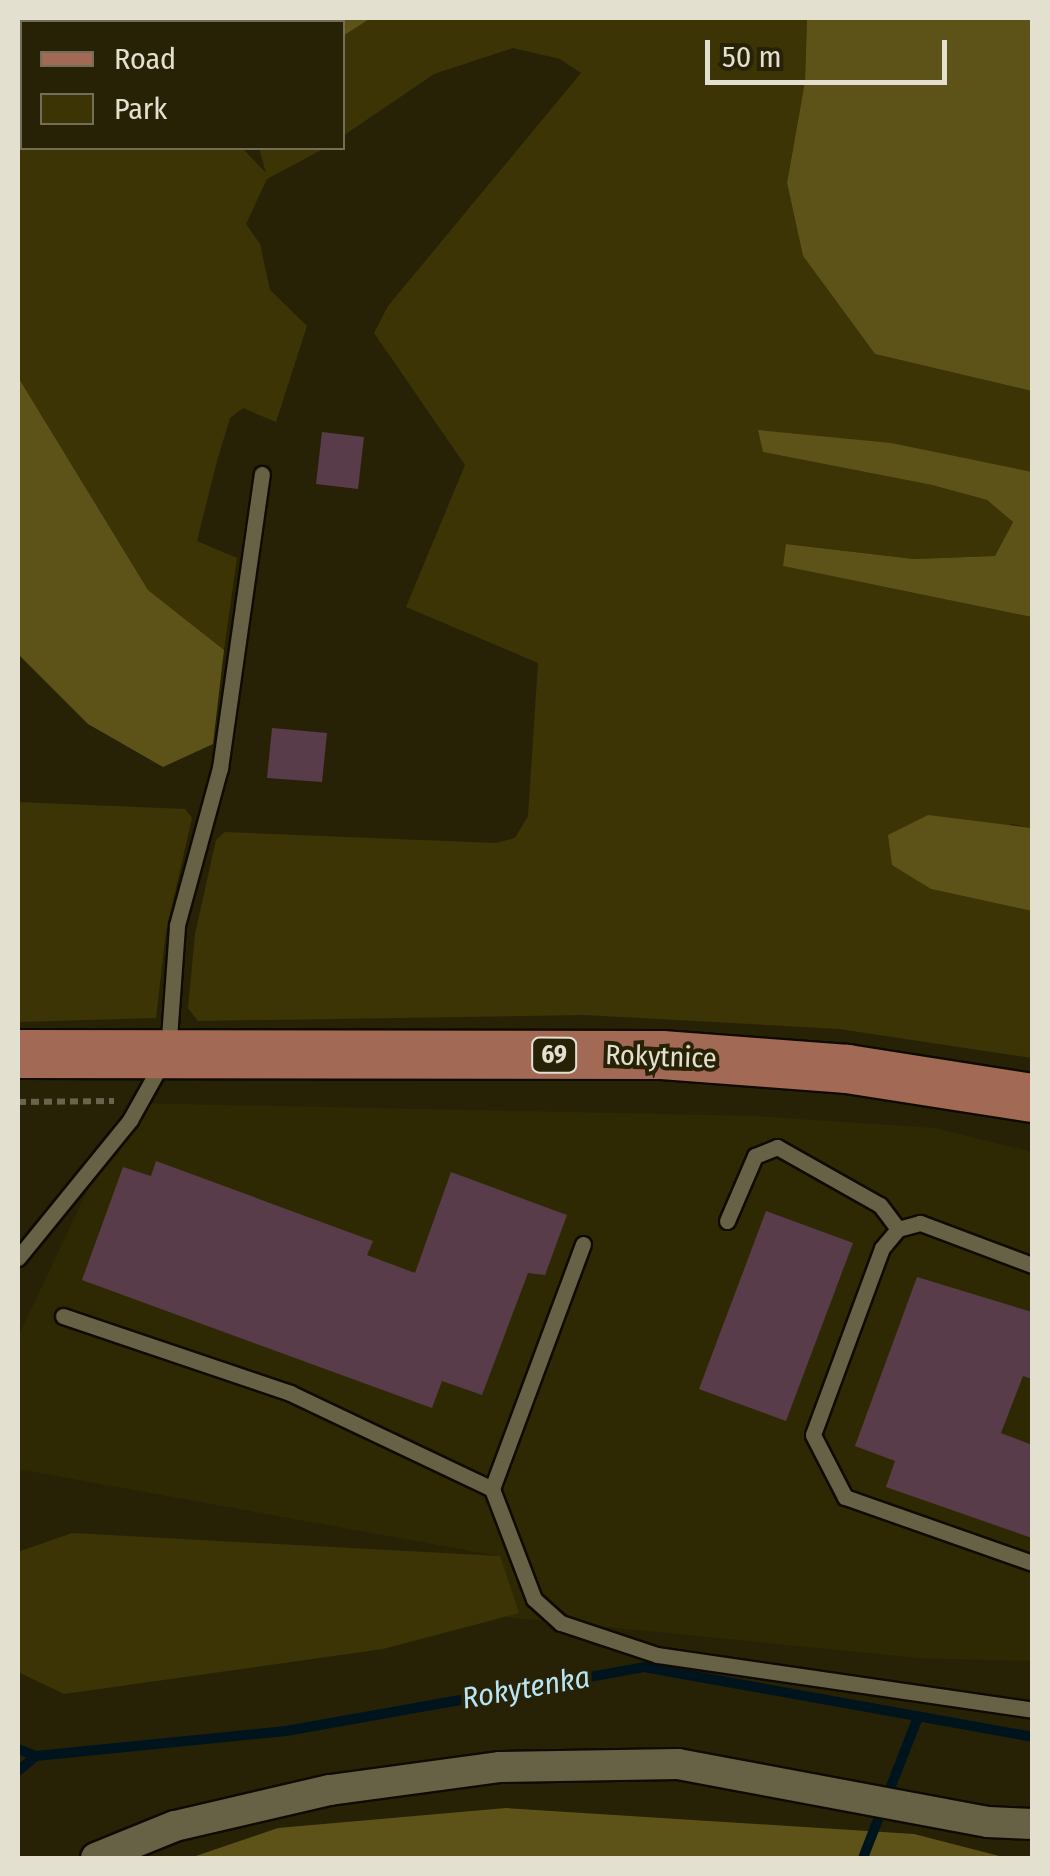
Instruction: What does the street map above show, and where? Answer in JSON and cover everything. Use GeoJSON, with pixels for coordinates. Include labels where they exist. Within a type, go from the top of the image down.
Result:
{"type":"FeatureCollection","features":[{"type":"Feature","properties":{"kind":"main road","name":"69"},"geometry":{"type":"LineString","coordinates":[[18,1054],[168,1052]]}},
{"type":"Feature","properties":{"kind":"main road","name":"Rokytnice"},"geometry":{"type":"LineString","coordinates":[[168,1052],[662,1056],[847,1069],[1032,1098]]}},
{"type":"Feature","properties":{"kind":"street"},"geometry":{"type":"LineString","coordinates":[[96,1858],[175,1826],[330,1790],[500,1767],[678,1764],[988,1822],[1032,1824]]}},
{"type":"Feature","properties":{"kind":"lane"},"geometry":{"type":"LineString","coordinates":[[18,1258],[141,1101],[168,1052],[177,925],[220,768],[262,474]]}},
{"type":"Feature","properties":{"kind":"lane"},"geometry":{"type":"LineString","coordinates":[[727,1222],[755,1156],[777,1147],[880,1205],[898,1230]]}},
{"type":"Feature","properties":{"kind":"lane"},"geometry":{"type":"LineString","coordinates":[[1032,1265],[920,1223],[898,1230],[882,1248],[813,1435],[845,1497],[1032,1563]]}},
{"type":"Feature","properties":{"kind":"lane"},"geometry":{"type":"LineString","coordinates":[[584,1244],[492,1488],[534,1598],[562,1623],[657,1655],[1032,1710]]}},
{"type":"Feature","properties":{"kind":"lane"},"geometry":{"type":"LineString","coordinates":[[63,1316],[290,1393],[492,1488]]}},
{"type":"Feature","properties":{"kind":"path"},"geometry":{"type":"LineString","coordinates":[[18,1102],[141,1101]]}},
{"type":"Feature","properties":{"kind":"shaded area"},"geometry":{"type":"Polygon","coordinates":[[[127,18],[371,18],[345,35],[345,20],[127,18]]]}},
{"type":"Feature","properties":{"kind":"shaded area"},"geometry":{"type":"Polygon","coordinates":[[[807,18],[1032,18],[1032,391],[875,354],[803,256],[787,183],[805,81],[807,18]]]}},
{"type":"Feature","properties":{"kind":"shaded area"},"geometry":{"type":"Polygon","coordinates":[[[18,377],[148,590],[224,650],[213,744],[163,767],[88,724],[18,654],[18,377]]]}},
{"type":"Feature","properties":{"kind":"shaded area"},"geometry":{"type":"Polygon","coordinates":[[[758,430],[891,443],[1032,472],[1032,617],[783,566],[786,544],[914,559],[995,556],[1013,522],[987,500],[932,485],[763,452],[758,430]]]}},
{"type":"Feature","properties":{"kind":"shaded area"},"geometry":{"type":"Polygon","coordinates":[[[928,815],[1032,828],[1032,911],[931,889],[892,865],[888,835],[928,815]]]}},
{"type":"Feature","properties":{"kind":"shaded area"},"geometry":{"type":"Polygon","coordinates":[[[129,1103],[756,1116],[934,1128],[1032,1152],[1032,1661],[919,1658],[506,1617],[499,1556],[18,1469],[18,1337],[129,1103]]]}},
{"type":"Feature","properties":{"kind":"shaded area"},"geometry":{"type":"Polygon","coordinates":[[[506,1808],[914,1834],[1007,1858],[190,1858],[278,1828],[506,1808]]]}},
{"type":"Feature","properties":{"kind":"green space"},"geometry":{"type":"Polygon","coordinates":[[[18,18],[77,20],[20,20],[20,150],[244,150],[266,173],[260,150],[321,150],[267,179],[246,224],[260,244],[270,290],[307,326],[276,422],[243,408],[230,418],[217,461],[197,541],[237,558],[224,650],[148,590],[18,377],[18,18]]]}},
{"type":"Feature","properties":{"kind":"green space"},"geometry":{"type":"Polygon","coordinates":[[[371,18],[807,18],[805,81],[787,183],[803,256],[875,354],[1032,391],[1032,472],[763,452],[932,485],[987,500],[1013,522],[995,556],[914,559],[787,544],[783,566],[1032,617],[1032,828],[1011,824],[931,889],[1032,911],[1032,1058],[839,1029],[585,1015],[198,1021],[188,1008],[195,934],[216,840],[225,832],[496,843],[515,838],[528,816],[538,663],[406,607],[465,465],[374,333],[388,306],[581,73],[560,59],[513,48],[434,74],[345,135],[345,35],[371,18]]]}},
{"type":"Feature","properties":{"kind":"green space"},"geometry":{"type":"Polygon","coordinates":[[[18,802],[185,809],[192,818],[166,932],[156,1018],[18,1022],[18,802]]]}},
{"type":"Feature","properties":{"kind":"green space"},"geometry":{"type":"Polygon","coordinates":[[[72,1533],[500,1556],[519,1613],[383,1649],[64,1694],[18,1672],[18,1552],[72,1533]]]}},
{"type":"Feature","properties":{"kind":"building"},"geometry":{"type":"Polygon","coordinates":[[[322,432],[364,437],[358,489],[316,484],[322,432]]]}},
{"type":"Feature","properties":{"kind":"building"},"geometry":{"type":"Polygon","coordinates":[[[272,728],[327,733],[322,782],[267,778],[272,728]]]}},
{"type":"Feature","properties":{"kind":"building"},"geometry":{"type":"Polygon","coordinates":[[[156,1161],[373,1241],[367,1255],[415,1273],[451,1172],[567,1215],[545,1275],[528,1273],[482,1395],[442,1381],[432,1408],[82,1280],[123,1167],[151,1176],[156,1161]]]}},
{"type":"Feature","properties":{"kind":"building"},"geometry":{"type":"Polygon","coordinates":[[[766,1211],[853,1243],[786,1421],[699,1389],[766,1211]]]}},
{"type":"Feature","properties":{"kind":"building"},"geometry":{"type":"Polygon","coordinates":[[[917,1277],[1032,1312],[1032,1379],[1023,1376],[1001,1433],[1032,1445],[1032,1538],[886,1487],[895,1461],[855,1446],[917,1277]]]}},
{"type":"Feature","properties":{"kind":"waterway","name":"Rokytenka"},"geometry":{"type":"LineString","coordinates":[[18,1749],[36,1756],[286,1731],[644,1667],[1032,1737]]}},
{"type":"Feature","properties":{"kind":"waterway"},"geometry":{"type":"LineString","coordinates":[[863,1858],[918,1717]]}},
{"type":"Feature","properties":{"kind":"waterway"},"geometry":{"type":"LineString","coordinates":[[18,1771],[36,1756]]}}]}
